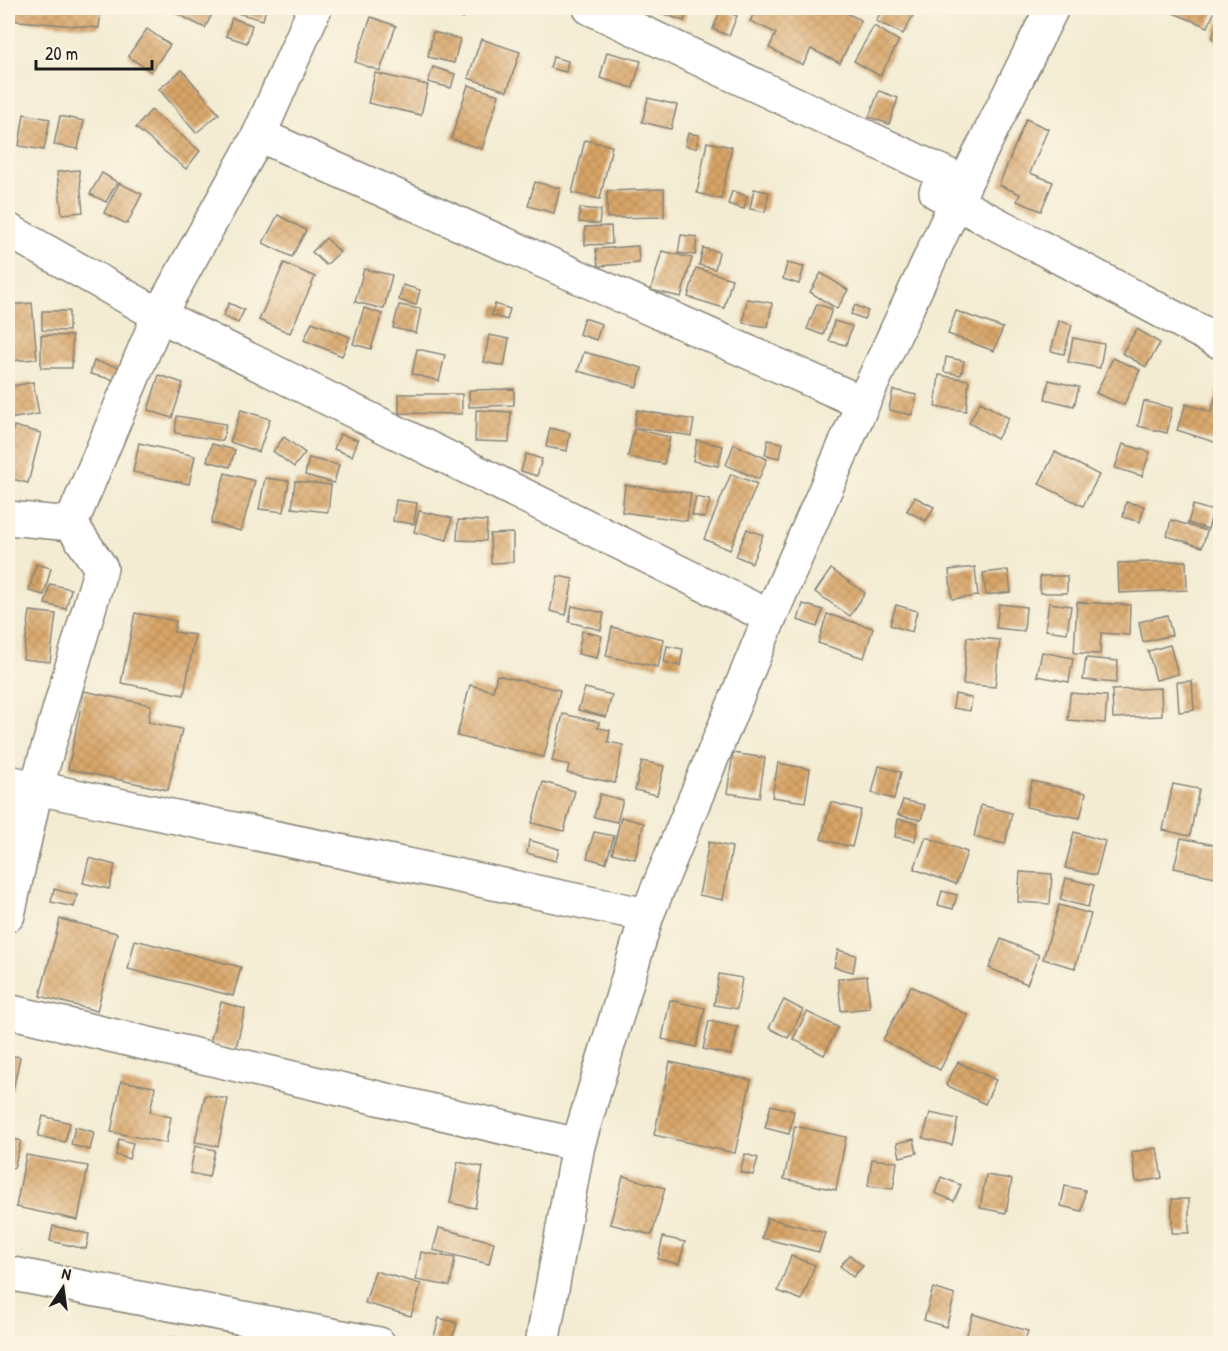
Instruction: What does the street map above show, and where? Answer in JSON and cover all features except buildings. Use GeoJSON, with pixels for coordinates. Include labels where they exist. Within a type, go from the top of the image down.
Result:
{"type":"FeatureCollection","features":[{"type":"Feature","properties":{"kind":"street"},"geometry":{"type":"LineString","coordinates":[[71,524],[159,315],[259,135],[315,8]]}},
{"type":"Feature","properties":{"kind":"street"},"geometry":{"type":"LineString","coordinates":[[590,8],[965,183]]}},
{"type":"Feature","properties":{"kind":"street"},"geometry":{"type":"LineString","coordinates":[[542,1344],[578,1145],[647,915],[770,617],[863,403],[965,183],[1052,8]]}},
{"type":"Feature","properties":{"kind":"street"},"geometry":{"type":"LineString","coordinates":[[259,135],[863,403]]}},
{"type":"Feature","properties":{"kind":"street"},"geometry":{"type":"LineString","coordinates":[[924,185],[1221,342]]}},
{"type":"Feature","properties":{"kind":"street"},"geometry":{"type":"LineString","coordinates":[[8,230],[159,315],[770,617]]}},
{"type":"Feature","properties":{"kind":"street"},"geometry":{"type":"LineString","coordinates":[[8,518],[71,524]]}},
{"type":"Feature","properties":{"kind":"street"},"geometry":{"type":"LineString","coordinates":[[8,915],[22,786],[101,568],[71,524]]}},
{"type":"Feature","properties":{"kind":"street"},"geometry":{"type":"LineString","coordinates":[[22,786],[647,915]]}},
{"type":"Feature","properties":{"kind":"street"},"geometry":{"type":"LineString","coordinates":[[8,1011],[578,1145]]}},
{"type":"Feature","properties":{"kind":"street"},"geometry":{"type":"LineString","coordinates":[[8,1273],[379,1344]]}}]}
